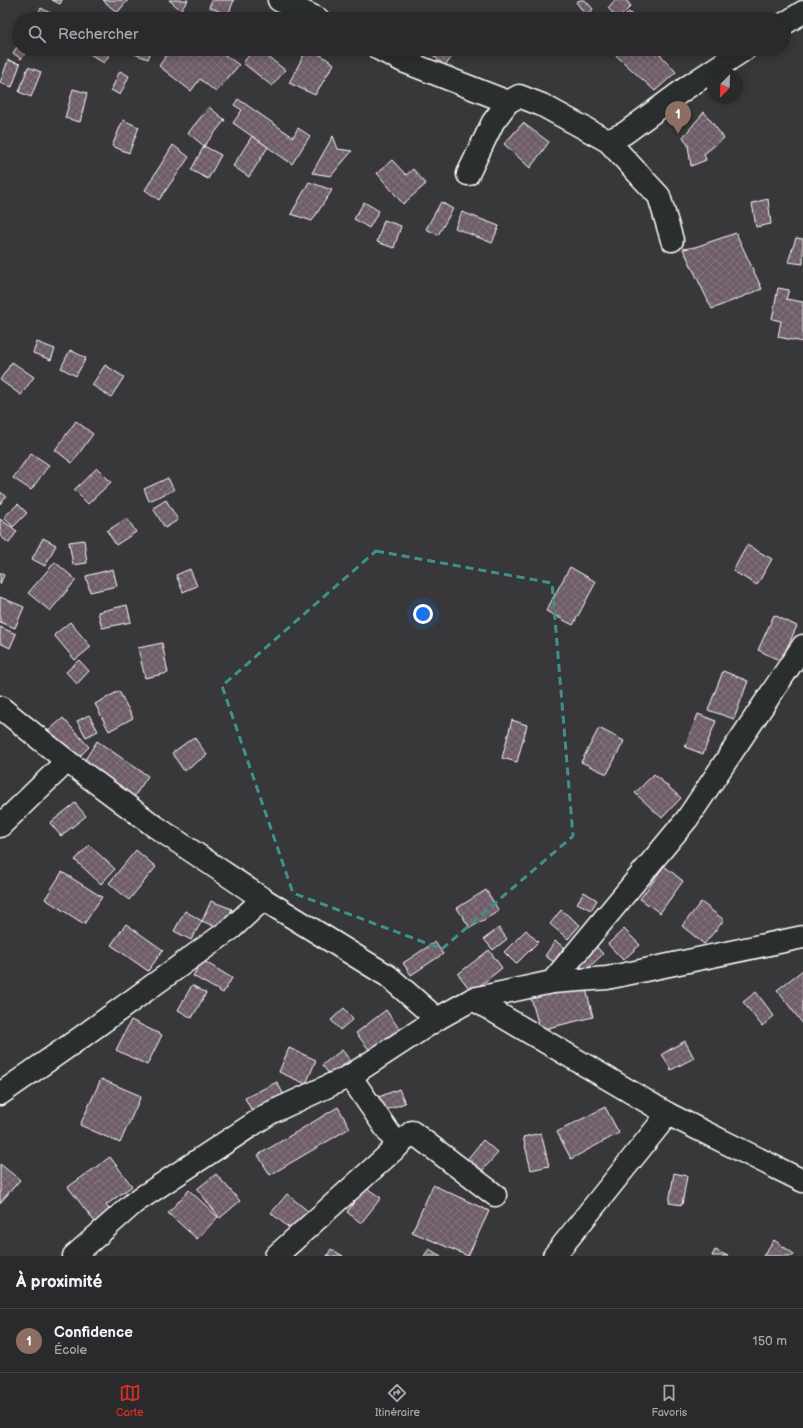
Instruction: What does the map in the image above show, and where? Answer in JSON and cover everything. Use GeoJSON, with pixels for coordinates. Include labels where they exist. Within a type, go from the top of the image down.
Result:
{"type":"FeatureCollection","features":[{"type":"Feature","properties":{"kind":"street"},"geometry":{"type":"LineString","coordinates":[[279,0],[304,12]]}},
{"type":"Feature","properties":{"kind":"street"},"geometry":{"type":"LineString","coordinates":[[791,20],[803,12]]}},
{"type":"Feature","properties":{"kind":"street"},"geometry":{"type":"LineString","coordinates":[[393,56],[508,102]]}},
{"type":"Feature","properties":{"kind":"street"},"geometry":{"type":"LineString","coordinates":[[608,141],[625,133],[686,88],[734,56]]}},
{"type":"Feature","properties":{"kind":"street"},"geometry":{"type":"LineString","coordinates":[[468,174],[492,122],[508,102],[519,96],[542,105],[608,141],[659,196],[672,240]]}},
{"type":"Feature","properties":{"kind":"street"},"geometry":{"type":"LineString","coordinates":[[552,982],[687,819],[803,646]]}},
{"type":"Feature","properties":{"kind":"street"},"geometry":{"type":"LineString","coordinates":[[0,707],[67,761],[153,825],[263,899],[388,976],[437,1019]]}},
{"type":"Feature","properties":{"kind":"street"},"geometry":{"type":"LineString","coordinates":[[0,826],[67,761]]}},
{"type":"Feature","properties":{"kind":"street"},"geometry":{"type":"LineString","coordinates":[[0,1094],[232,928],[263,899]]}},
{"type":"Feature","properties":{"kind":"street"},"geometry":{"type":"LineString","coordinates":[[74,1256],[135,1202],[270,1113],[350,1076],[437,1019],[473,999],[552,982],[607,978],[803,937]]}},
{"type":"Feature","properties":{"kind":"street"},"geometry":{"type":"LineString","coordinates":[[473,999],[668,1114],[803,1181]]}},
{"type":"Feature","properties":{"kind":"street"},"geometry":{"type":"LineString","coordinates":[[350,1076],[398,1146]]}},
{"type":"Feature","properties":{"kind":"street"},"geometry":{"type":"LineString","coordinates":[[554,1256],[668,1114]]}},
{"type":"Feature","properties":{"kind":"street"},"geometry":{"type":"LineString","coordinates":[[276,1256],[412,1132],[495,1195]]}},
{"type":"Feature","properties":{"kind":"highlighted area"},"geometry":{"type":"Polygon","coordinates":[[[376,551],[552,583],[573,836],[442,949],[293,893],[222,686],[376,551]]]}},
{"type":"Feature","properties":{"kind":"building"},"geometry":{"type":"Polygon","coordinates":[[[52,0],[62,0],[60,4],[52,0]]]}},
{"type":"Feature","properties":{"kind":"building"},"geometry":{"type":"Polygon","coordinates":[[[103,0],[128,0],[118,12],[116,12],[103,0]]]}},
{"type":"Feature","properties":{"kind":"building"},"geometry":{"type":"Polygon","coordinates":[[[169,0],[188,0],[181,10],[169,0]]]}},
{"type":"Feature","properties":{"kind":"building"},"geometry":{"type":"Polygon","coordinates":[[[212,0],[234,0],[229,12],[221,12],[209,7],[212,0]]]}},
{"type":"Feature","properties":{"kind":"building"},"geometry":{"type":"Polygon","coordinates":[[[585,0],[593,9],[591,12],[583,12],[576,2],[585,0]]]}},
{"type":"Feature","properties":{"kind":"building"},"geometry":{"type":"Polygon","coordinates":[[[615,0],[626,0],[631,6],[625,12],[612,12],[608,8],[615,0]]]}},
{"type":"Feature","properties":{"kind":"building"},"geometry":{"type":"Polygon","coordinates":[[[41,8],[48,12],[39,12],[41,8]]]}},
{"type":"Feature","properties":{"kind":"building"},"geometry":{"type":"Polygon","coordinates":[[[93,56],[108,56],[104,63],[93,56]]]}},
{"type":"Feature","properties":{"kind":"building"},"geometry":{"type":"Polygon","coordinates":[[[140,56],[149,56],[148,59],[140,56]]]}},
{"type":"Feature","properties":{"kind":"building"},"geometry":{"type":"Polygon","coordinates":[[[166,56],[227,56],[239,65],[216,92],[200,79],[191,91],[159,66],[166,56]]]}},
{"type":"Feature","properties":{"kind":"building"},"geometry":{"type":"Polygon","coordinates":[[[248,56],[267,56],[285,70],[272,86],[243,63],[248,56]]]}},
{"type":"Feature","properties":{"kind":"building"},"geometry":{"type":"Polygon","coordinates":[[[303,56],[322,56],[334,64],[315,95],[289,83],[303,56]]]}},
{"type":"Feature","properties":{"kind":"building"},"geometry":{"type":"Polygon","coordinates":[[[434,56],[453,56],[445,66],[434,56]]]}},
{"type":"Feature","properties":{"kind":"building"},"geometry":{"type":"Polygon","coordinates":[[[617,56],[661,56],[676,72],[655,91],[617,56]]]}},
{"type":"Feature","properties":{"kind":"building"},"geometry":{"type":"Polygon","coordinates":[[[8,60],[20,64],[12,87],[0,83],[8,60]]]}},
{"type":"Feature","properties":{"kind":"building"},"geometry":{"type":"Polygon","coordinates":[[[28,67],[41,72],[31,97],[19,92],[28,67]]]}},
{"type":"Feature","properties":{"kind":"building"},"geometry":{"type":"Polygon","coordinates":[[[120,71],[129,76],[120,95],[111,90],[120,71]]]}},
{"type":"Feature","properties":{"kind":"building"},"geometry":{"type":"Polygon","coordinates":[[[73,89],[87,93],[80,122],[65,118],[73,89]]]}},
{"type":"Feature","properties":{"kind":"building"},"geometry":{"type":"Polygon","coordinates":[[[238,99],[293,137],[298,128],[310,136],[292,164],[233,123],[242,110],[234,105],[238,99]]]}},
{"type":"Feature","properties":{"kind":"building"},"geometry":{"type":"Polygon","coordinates":[[[209,107],[225,120],[204,146],[188,133],[209,107]]]}},
{"type":"Feature","properties":{"kind":"building"},"geometry":{"type":"Polygon","coordinates":[[[704,112],[724,138],[704,154],[706,160],[691,166],[688,145],[683,137],[704,112]]]}},
{"type":"Feature","properties":{"kind":"building"},"geometry":{"type":"Polygon","coordinates":[[[123,120],[139,127],[129,153],[112,146],[123,120]]]}},
{"type":"Feature","properties":{"kind":"building"},"geometry":{"type":"Polygon","coordinates":[[[523,123],[549,142],[530,168],[504,144],[523,123]]]}},
{"type":"Feature","properties":{"kind":"building"},"geometry":{"type":"Polygon","coordinates":[[[252,136],[268,147],[249,177],[233,166],[252,136]]]}},
{"type":"Feature","properties":{"kind":"building"},"geometry":{"type":"Polygon","coordinates":[[[333,136],[338,149],[352,151],[331,176],[312,173],[333,136]]]}},
{"type":"Feature","properties":{"kind":"building"},"geometry":{"type":"Polygon","coordinates":[[[173,145],[189,157],[159,200],[145,190],[173,145]]]}},
{"type":"Feature","properties":{"kind":"building"},"geometry":{"type":"Polygon","coordinates":[[[204,146],[221,155],[208,179],[191,170],[204,146]]]}},
{"type":"Feature","properties":{"kind":"building"},"geometry":{"type":"Polygon","coordinates":[[[392,160],[406,175],[413,169],[426,184],[403,204],[377,173],[392,160]]]}},
{"type":"Feature","properties":{"kind":"building"},"geometry":{"type":"Polygon","coordinates":[[[309,182],[332,190],[312,221],[291,214],[309,182]]]}},
{"type":"Feature","properties":{"kind":"building"},"geometry":{"type":"Polygon","coordinates":[[[768,199],[771,224],[756,227],[752,203],[768,199]]]}},
{"type":"Feature","properties":{"kind":"building"},"geometry":{"type":"Polygon","coordinates":[[[364,202],[379,211],[369,228],[354,219],[364,202]]]}},
{"type":"Feature","properties":{"kind":"building"},"geometry":{"type":"Polygon","coordinates":[[[441,202],[453,209],[438,235],[426,229],[441,202]]]}},
{"type":"Feature","properties":{"kind":"building"},"geometry":{"type":"Polygon","coordinates":[[[462,212],[499,226],[492,243],[455,228],[462,212]]]}},
{"type":"Feature","properties":{"kind":"building"},"geometry":{"type":"Polygon","coordinates":[[[384,220],[401,226],[394,248],[377,242],[384,220]]]}},
{"type":"Feature","properties":{"kind":"building"},"geometry":{"type":"Polygon","coordinates":[[[736,233],[762,289],[712,309],[683,249],[695,247],[736,233]]]}},
{"type":"Feature","properties":{"kind":"building"},"geometry":{"type":"Polygon","coordinates":[[[796,238],[803,239],[803,264],[788,262],[796,238]]]}},
{"type":"Feature","properties":{"kind":"building"},"geometry":{"type":"Polygon","coordinates":[[[778,288],[789,290],[786,299],[803,302],[803,342],[778,337],[781,321],[772,319],[778,288]]]}},
{"type":"Feature","properties":{"kind":"building"},"geometry":{"type":"Polygon","coordinates":[[[37,342],[55,349],[51,360],[33,353],[37,342]]]}},
{"type":"Feature","properties":{"kind":"building"},"geometry":{"type":"Polygon","coordinates":[[[70,350],[86,358],[76,376],[61,368],[70,350]]]}},
{"type":"Feature","properties":{"kind":"building"},"geometry":{"type":"Polygon","coordinates":[[[12,362],[34,377],[21,395],[0,380],[12,362]]]}},
{"type":"Feature","properties":{"kind":"building"},"geometry":{"type":"Polygon","coordinates":[[[105,365],[124,377],[111,397],[92,385],[105,365]]]}},
{"type":"Feature","properties":{"kind":"building"},"geometry":{"type":"Polygon","coordinates":[[[76,421],[93,434],[72,463],[55,450],[76,421]]]}},
{"type":"Feature","properties":{"kind":"building"},"geometry":{"type":"Polygon","coordinates":[[[31,453],[49,465],[31,490],[13,478],[31,453]]]}},
{"type":"Feature","properties":{"kind":"building"},"geometry":{"type":"Polygon","coordinates":[[[97,468],[111,482],[88,504],[74,490],[97,468]]]}},
{"type":"Feature","properties":{"kind":"building"},"geometry":{"type":"Polygon","coordinates":[[[168,478],[174,490],[149,501],[144,489],[168,478]]]}},
{"type":"Feature","properties":{"kind":"building"},"geometry":{"type":"Polygon","coordinates":[[[0,492],[6,496],[0,504],[0,492]]]}},
{"type":"Feature","properties":{"kind":"building"},"geometry":{"type":"Polygon","coordinates":[[[166,500],[178,520],[165,528],[153,508],[166,500]]]}},
{"type":"Feature","properties":{"kind":"building"},"geometry":{"type":"Polygon","coordinates":[[[18,504],[27,513],[13,527],[4,517],[18,504]]]}},
{"type":"Feature","properties":{"kind":"building"},"geometry":{"type":"Polygon","coordinates":[[[127,518],[136,532],[116,545],[107,531],[127,518]]]}},
{"type":"Feature","properties":{"kind":"building"},"geometry":{"type":"Polygon","coordinates":[[[0,519],[17,531],[9,543],[0,536],[0,519]]]}},
{"type":"Feature","properties":{"kind":"building"},"geometry":{"type":"Polygon","coordinates":[[[43,538],[56,545],[45,566],[32,559],[43,538]]]}},
{"type":"Feature","properties":{"kind":"building"},"geometry":{"type":"Polygon","coordinates":[[[84,540],[87,563],[73,565],[69,542],[84,540]]]}},
{"type":"Feature","properties":{"kind":"building"},"geometry":{"type":"Polygon","coordinates":[[[747,545],[772,559],[757,585],[733,571],[747,545]]]}},
{"type":"Feature","properties":{"kind":"building"},"geometry":{"type":"Polygon","coordinates":[[[55,562],[76,580],[50,611],[28,593],[55,562]]]}},
{"type":"Feature","properties":{"kind":"building"},"geometry":{"type":"Polygon","coordinates":[[[570,567],[596,582],[573,625],[546,611],[570,567]]]}},
{"type":"Feature","properties":{"kind":"building"},"geometry":{"type":"Polygon","coordinates":[[[113,569],[117,586],[90,592],[86,576],[113,569]]]}},
{"type":"Feature","properties":{"kind":"building"},"geometry":{"type":"Polygon","coordinates":[[[190,569],[197,586],[183,592],[176,575],[190,569]]]}},
{"type":"Feature","properties":{"kind":"building"},"geometry":{"type":"Polygon","coordinates":[[[0,573],[4,575],[0,584],[0,573]]]}},
{"type":"Feature","properties":{"kind":"building"},"geometry":{"type":"Polygon","coordinates":[[[0,597],[24,607],[15,628],[0,622],[0,597]]]}},
{"type":"Feature","properties":{"kind":"building"},"geometry":{"type":"Polygon","coordinates":[[[127,605],[131,622],[102,628],[98,612],[127,605]]]}},
{"type":"Feature","properties":{"kind":"building"},"geometry":{"type":"Polygon","coordinates":[[[774,615],[797,626],[781,661],[758,650],[774,615]]]}},
{"type":"Feature","properties":{"kind":"building"},"geometry":{"type":"Polygon","coordinates":[[[70,622],[91,647],[75,660],[54,635],[70,622]]]}},
{"type":"Feature","properties":{"kind":"building"},"geometry":{"type":"Polygon","coordinates":[[[0,627],[16,634],[10,648],[0,643],[0,627]]]}},
{"type":"Feature","properties":{"kind":"building"},"geometry":{"type":"Polygon","coordinates":[[[162,643],[168,673],[145,678],[138,648],[162,643]]]}},
{"type":"Feature","properties":{"kind":"building"},"geometry":{"type":"Polygon","coordinates":[[[79,660],[89,671],[77,684],[66,672],[79,660]]]}},
{"type":"Feature","properties":{"kind":"building"},"geometry":{"type":"Polygon","coordinates":[[[723,671],[748,681],[734,719],[708,710],[723,671]]]}},
{"type":"Feature","properties":{"kind":"building"},"geometry":{"type":"Polygon","coordinates":[[[119,691],[133,718],[109,731],[95,704],[119,691]]]}},
{"type":"Feature","properties":{"kind":"building"},"geometry":{"type":"Polygon","coordinates":[[[698,714],[716,721],[703,754],[685,747],[698,714]]]}},
{"type":"Feature","properties":{"kind":"building"},"geometry":{"type":"Polygon","coordinates":[[[89,715],[98,731],[86,737],[77,721],[89,715]]]}},
{"type":"Feature","properties":{"kind":"building"},"geometry":{"type":"Polygon","coordinates":[[[63,718],[89,747],[73,763],[46,733],[63,718]]]}},
{"type":"Feature","properties":{"kind":"building"},"geometry":{"type":"Polygon","coordinates":[[[512,720],[527,725],[517,762],[502,758],[512,720]]]}},
{"type":"Feature","properties":{"kind":"building"},"geometry":{"type":"Polygon","coordinates":[[[599,728],[624,741],[607,774],[581,762],[599,728]]]}},
{"type":"Feature","properties":{"kind":"building"},"geometry":{"type":"Polygon","coordinates":[[[194,737],[207,755],[184,771],[172,753],[194,737]]]}},
{"type":"Feature","properties":{"kind":"building"},"geometry":{"type":"Polygon","coordinates":[[[97,741],[148,776],[132,800],[81,766],[97,741]]]}},
{"type":"Feature","properties":{"kind":"building"},"geometry":{"type":"Polygon","coordinates":[[[654,774],[681,798],[662,818],[635,793],[654,774]]]}},
{"type":"Feature","properties":{"kind":"building"},"geometry":{"type":"Polygon","coordinates":[[[75,803],[86,816],[61,836],[50,823],[75,803]]]}},
{"type":"Feature","properties":{"kind":"building"},"geometry":{"type":"Polygon","coordinates":[[[89,845],[115,869],[101,884],[75,860],[89,845]]]}},
{"type":"Feature","properties":{"kind":"building"},"geometry":{"type":"Polygon","coordinates":[[[136,850],[156,867],[129,900],[109,883],[136,850]]]}},
{"type":"Feature","properties":{"kind":"building"},"geometry":{"type":"Polygon","coordinates":[[[664,866],[683,881],[660,913],[640,899],[664,866]]]}},
{"type":"Feature","properties":{"kind":"building"},"geometry":{"type":"Polygon","coordinates":[[[62,872],[102,897],[84,924],[45,899],[62,872]]]}},
{"type":"Feature","properties":{"kind":"building"},"geometry":{"type":"Polygon","coordinates":[[[486,890],[499,911],[470,928],[457,908],[486,890]]]}},
{"type":"Feature","properties":{"kind":"building"},"geometry":{"type":"Polygon","coordinates":[[[584,892],[597,900],[591,910],[577,903],[584,892]]]}},
{"type":"Feature","properties":{"kind":"building"},"geometry":{"type":"Polygon","coordinates":[[[211,901],[232,909],[223,930],[202,921],[211,901]]]}},
{"type":"Feature","properties":{"kind":"building"},"geometry":{"type":"Polygon","coordinates":[[[701,902],[724,920],[704,944],[682,926],[701,902]]]}},
{"type":"Feature","properties":{"kind":"building"},"geometry":{"type":"Polygon","coordinates":[[[561,910],[580,925],[568,939],[550,924],[561,910]]]}},
{"type":"Feature","properties":{"kind":"building"},"geometry":{"type":"Polygon","coordinates":[[[185,911],[202,921],[191,940],[174,931],[185,911]]]}},
{"type":"Feature","properties":{"kind":"building"},"geometry":{"type":"Polygon","coordinates":[[[126,924],[163,950],[148,971],[111,945],[126,924]]]}},
{"type":"Feature","properties":{"kind":"building"},"geometry":{"type":"Polygon","coordinates":[[[499,928],[507,939],[493,950],[484,939],[499,928]]]}},
{"type":"Feature","properties":{"kind":"building"},"geometry":{"type":"Polygon","coordinates":[[[624,929],[640,945],[623,960],[608,944],[624,929]]]}},
{"type":"Feature","properties":{"kind":"building"},"geometry":{"type":"Polygon","coordinates":[[[526,930],[538,942],[516,964],[504,952],[526,930]]]}},
{"type":"Feature","properties":{"kind":"building"},"geometry":{"type":"Polygon","coordinates":[[[555,941],[564,947],[554,962],[545,956],[555,941]]]}},
{"type":"Feature","properties":{"kind":"building"},"geometry":{"type":"Polygon","coordinates":[[[435,942],[443,954],[411,975],[403,963],[435,942]]]}},
{"type":"Feature","properties":{"kind":"building"},"geometry":{"type":"Polygon","coordinates":[[[595,945],[603,954],[585,971],[576,962],[595,945]]]}},
{"type":"Feature","properties":{"kind":"building"},"geometry":{"type":"Polygon","coordinates":[[[489,950],[502,968],[472,992],[458,974],[489,950]]]}},
{"type":"Feature","properties":{"kind":"building"},"geometry":{"type":"Polygon","coordinates":[[[202,960],[232,978],[223,993],[193,976],[202,960]]]}},
{"type":"Feature","properties":{"kind":"building"},"geometry":{"type":"Polygon","coordinates":[[[803,970],[803,1024],[777,990],[803,970]]]}},
{"type":"Feature","properties":{"kind":"building"},"geometry":{"type":"Polygon","coordinates":[[[192,985],[206,993],[192,1018],[178,1010],[192,985]]]}},
{"type":"Feature","properties":{"kind":"building"},"geometry":{"type":"Polygon","coordinates":[[[585,985],[593,1017],[540,1030],[531,998],[585,985]]]}},
{"type":"Feature","properties":{"kind":"building"},"geometry":{"type":"Polygon","coordinates":[[[756,992],[774,1016],[762,1026],[743,1002],[756,992]]]}},
{"type":"Feature","properties":{"kind":"building"},"geometry":{"type":"Polygon","coordinates":[[[344,1008],[353,1019],[340,1030],[331,1020],[344,1008]]]}},
{"type":"Feature","properties":{"kind":"building"},"geometry":{"type":"Polygon","coordinates":[[[386,1010],[400,1030],[371,1052],[356,1033],[386,1010]]]}},
{"type":"Feature","properties":{"kind":"building"},"geometry":{"type":"Polygon","coordinates":[[[131,1020],[162,1035],[147,1065],[116,1050],[131,1020]]]}},
{"type":"Feature","properties":{"kind":"building"},"geometry":{"type":"Polygon","coordinates":[[[685,1041],[694,1058],[671,1070],[662,1054],[685,1041]]]}},
{"type":"Feature","properties":{"kind":"building"},"geometry":{"type":"Polygon","coordinates":[[[289,1048],[316,1060],[306,1084],[279,1072],[289,1048]]]}},
{"type":"Feature","properties":{"kind":"building"},"geometry":{"type":"Polygon","coordinates":[[[342,1050],[350,1060],[330,1075],[322,1065],[342,1050]]]}},
{"type":"Feature","properties":{"kind":"building"},"geometry":{"type":"Polygon","coordinates":[[[101,1079],[141,1096],[120,1143],[80,1125],[101,1079]]]}},
{"type":"Feature","properties":{"kind":"building"},"geometry":{"type":"Polygon","coordinates":[[[277,1082],[286,1099],[254,1115],[245,1098],[277,1082]]]}},
{"type":"Feature","properties":{"kind":"building"},"geometry":{"type":"Polygon","coordinates":[[[399,1089],[405,1103],[381,1112],[376,1098],[399,1089]]]}},
{"type":"Feature","properties":{"kind":"building"},"geometry":{"type":"Polygon","coordinates":[[[338,1107],[350,1128],[270,1175],[258,1155],[338,1107]]]}},
{"type":"Feature","properties":{"kind":"building"},"geometry":{"type":"Polygon","coordinates":[[[605,1107],[619,1133],[571,1159],[557,1132],[605,1107]]]}},
{"type":"Feature","properties":{"kind":"building"},"geometry":{"type":"Polygon","coordinates":[[[541,1133],[549,1166],[531,1170],[523,1137],[541,1133]]]}},
{"type":"Feature","properties":{"kind":"building"},"geometry":{"type":"Polygon","coordinates":[[[483,1140],[498,1153],[479,1174],[465,1162],[483,1140]]]}},
{"type":"Feature","properties":{"kind":"building"},"geometry":{"type":"Polygon","coordinates":[[[110,1157],[132,1186],[106,1205],[113,1215],[98,1226],[68,1187],[110,1157]]]}},
{"type":"Feature","properties":{"kind":"building"},"geometry":{"type":"Polygon","coordinates":[[[0,1164],[20,1180],[0,1203],[0,1164]]]}},
{"type":"Feature","properties":{"kind":"building"},"geometry":{"type":"Polygon","coordinates":[[[674,1173],[687,1176],[682,1205],[669,1203],[674,1173]]]}},
{"type":"Feature","properties":{"kind":"building"},"geometry":{"type":"Polygon","coordinates":[[[216,1174],[240,1201],[220,1218],[197,1189],[216,1174]]]}},
{"type":"Feature","properties":{"kind":"building"},"geometry":{"type":"Polygon","coordinates":[[[433,1185],[489,1211],[468,1256],[412,1232],[433,1185]]]}},
{"type":"Feature","properties":{"kind":"building"},"geometry":{"type":"Polygon","coordinates":[[[365,1187],[381,1198],[361,1223],[347,1212],[365,1187]]]}},
{"type":"Feature","properties":{"kind":"building"},"geometry":{"type":"Polygon","coordinates":[[[189,1190],[218,1217],[197,1239],[168,1213],[189,1190]]]}},
{"type":"Feature","properties":{"kind":"building"},"geometry":{"type":"Polygon","coordinates":[[[287,1194],[309,1212],[293,1231],[271,1213],[287,1194]]]}},
{"type":"Feature","properties":{"kind":"building"},"geometry":{"type":"Polygon","coordinates":[[[774,1240],[794,1254],[793,1256],[763,1256],[774,1240]]]}},
{"type":"Feature","properties":{"kind":"building"},"geometry":{"type":"Polygon","coordinates":[[[331,1249],[343,1256],[327,1256],[331,1249]]]}},
{"type":"Feature","properties":{"kind":"building"},"geometry":{"type":"Polygon","coordinates":[[[429,1249],[441,1256],[424,1256],[429,1249]]]}},
{"type":"Feature","properties":{"kind":"building"},"geometry":{"type":"Polygon","coordinates":[[[715,1250],[728,1256],[712,1256],[715,1250]]]}},
{"type":"Feature","properties":{"kind":"place","name":"Confidence"},"geometry":{"type":"Point","coordinates":[678,134]}}]}
